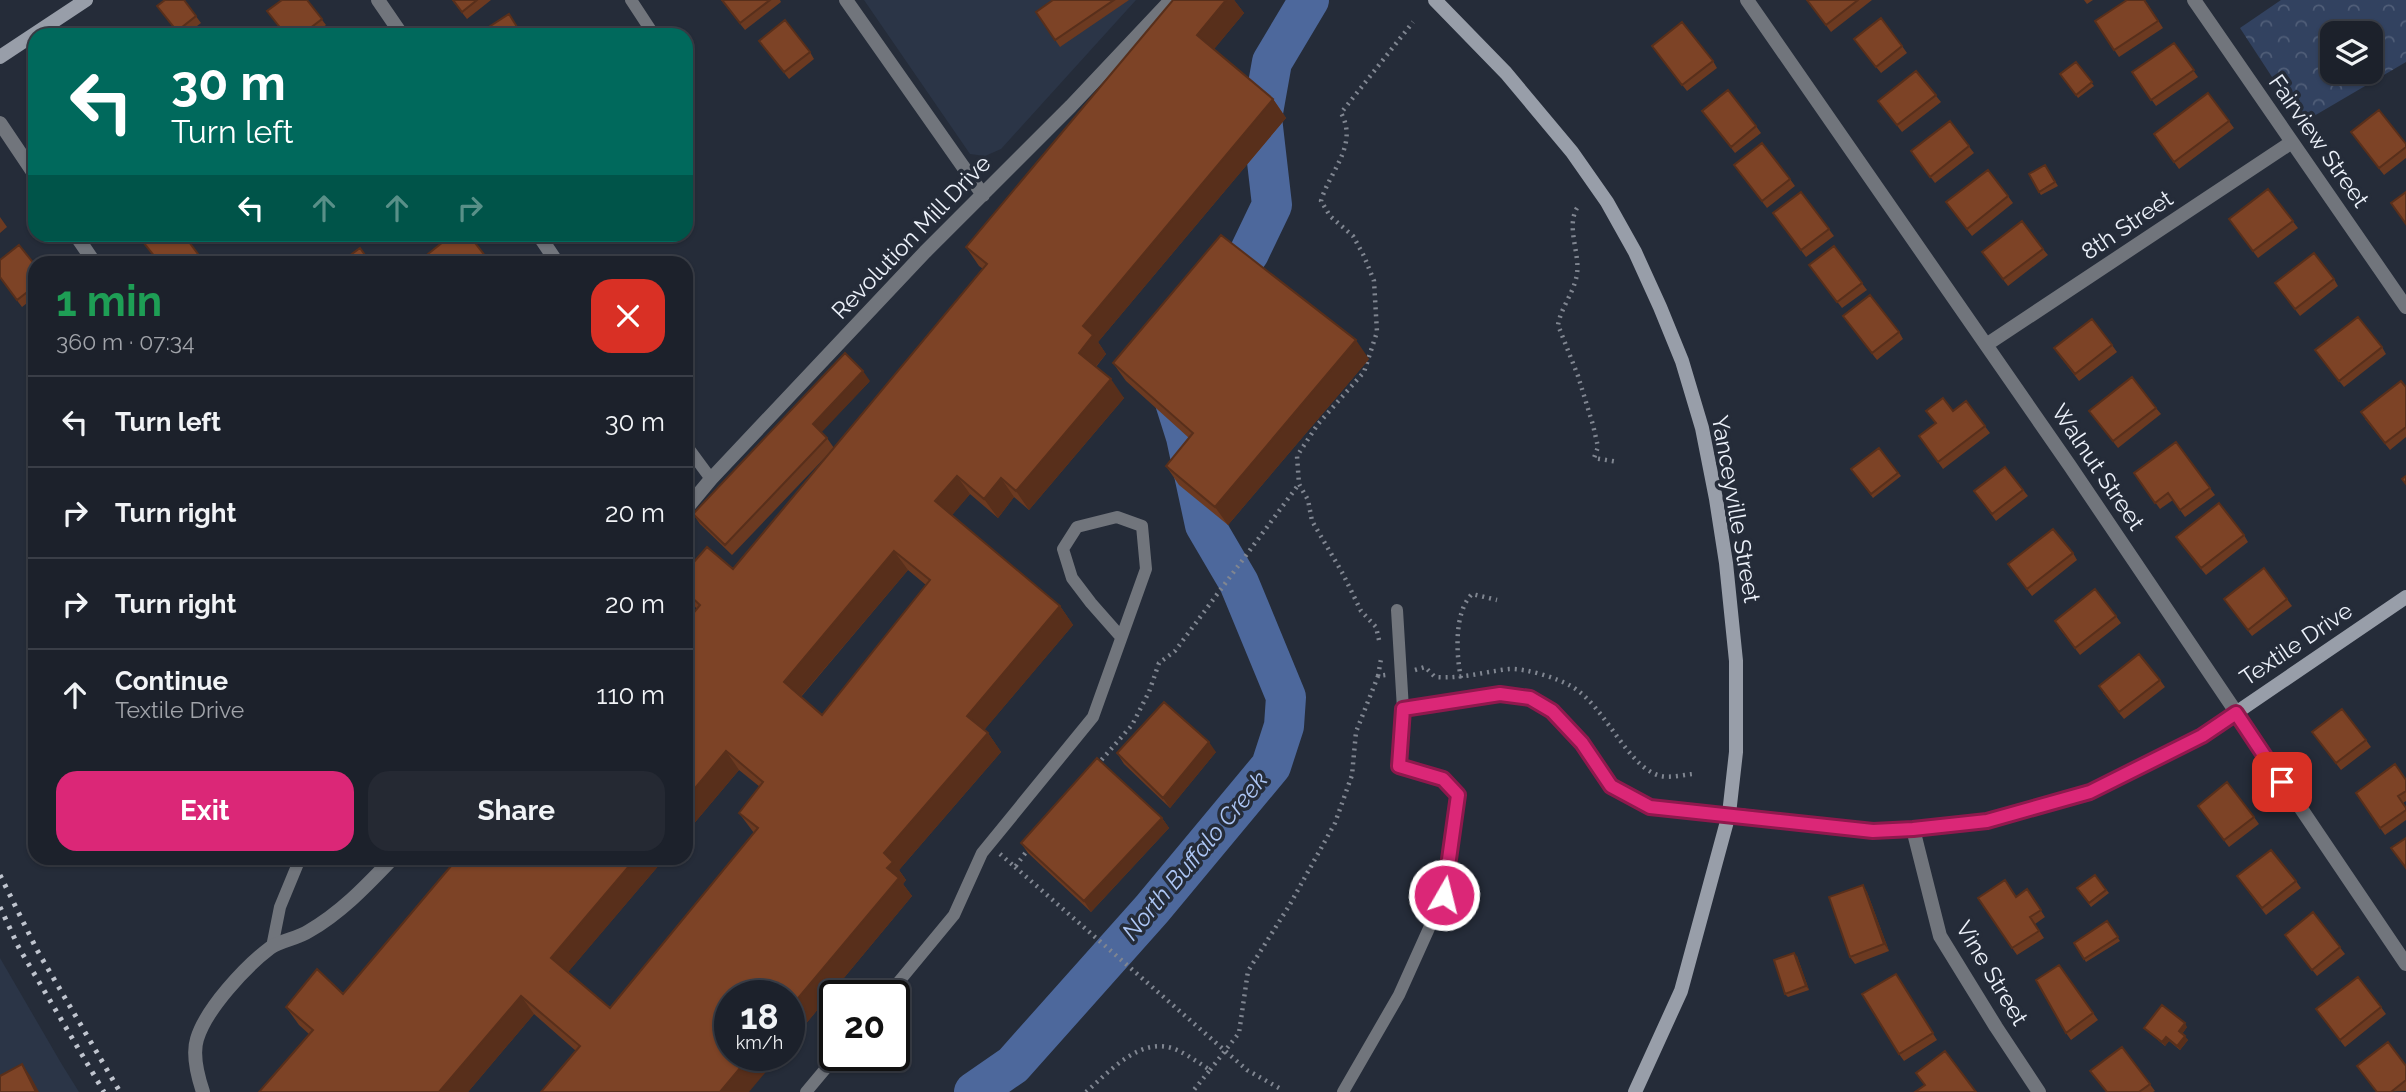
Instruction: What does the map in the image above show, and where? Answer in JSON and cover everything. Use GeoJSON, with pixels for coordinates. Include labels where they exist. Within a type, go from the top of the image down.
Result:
{"type":"FeatureCollection","features":[{"type":"Feature","properties":{"kind":"main road"},"geometry":{"type":"LineString","coordinates":[[44,28],[86,0]]}},
{"type":"Feature","properties":{"kind":"main road","name":"Yanceyville Street"},"geometry":{"type":"LineString","coordinates":[[1435,0],[1506,73],[1572,152],[1607,202],[1635,252],[1682,361],[1702,428],[1726,563],[1736,661],[1736,752],[1729,814],[1681,991],[1635,1092]]}},
{"type":"Feature","properties":{"kind":"main road"},"geometry":{"type":"LineString","coordinates":[[0,57],[28,38]]}},
{"type":"Feature","properties":{"kind":"main road","name":"Textile Drive"},"geometry":{"type":"LineString","coordinates":[[1729,814],[1873,831],[1913,829],[1987,821],[2090,792],[2202,736],[2406,597]]}},
{"type":"Feature","properties":{"kind":"street"},"geometry":{"type":"LineString","coordinates":[[378,0],[397,28]]}},
{"type":"Feature","properties":{"kind":"street"},"geometry":{"type":"LineString","coordinates":[[846,0],[983,195]]}},
{"type":"Feature","properties":{"kind":"street","name":"Revolution Mill Drive"},"geometry":{"type":"LineString","coordinates":[[693,501],[925,252],[1171,0]]}},
{"type":"Feature","properties":{"kind":"street","name":"Walnut Street"},"geometry":{"type":"LineString","coordinates":[[1747,0],[1986,345],[2406,964]]}},
{"type":"Feature","properties":{"kind":"street","name":"Fairview Street"},"geometry":{"type":"LineString","coordinates":[[2194,0],[2406,307]]}},
{"type":"Feature","properties":{"kind":"street"},"geometry":{"type":"LineString","coordinates":[[0,123],[28,165]]}},
{"type":"Feature","properties":{"kind":"street","name":"8th Street"},"geometry":{"type":"LineString","coordinates":[[1986,345],[2292,142]]}},
{"type":"Feature","properties":{"kind":"street","name":"Vine Street"},"geometry":{"type":"LineString","coordinates":[[1913,829],[1940,936],[2039,1092]]}},
{"type":"Feature","properties":{"kind":"street"},"geometry":{"type":"LineString","coordinates":[[203,1092],[198,1076],[196,1042],[204,1023],[243,972],[272,947],[307,933],[355,898],[386,865]]}},
{"type":"Feature","properties":{"kind":"lane"},"geometry":{"type":"LineString","coordinates":[[631,0],[649,28]]}},
{"type":"Feature","properties":{"kind":"lane"},"geometry":{"type":"LineString","coordinates":[[693,455],[711,479]]}},
{"type":"Feature","properties":{"kind":"lane"},"geometry":{"type":"LineString","coordinates":[[900,980],[954,915],[982,853],[1093,717],[1146,569],[1142,526],[1116,517],[1077,527],[1063,549],[1072,578],[1121,637]]}},
{"type":"Feature","properties":{"kind":"lane"},"geometry":{"type":"LineString","coordinates":[[1343,1092],[1399,995],[1444,895],[1458,795],[1443,779],[1399,766],[1403,709],[1397,610]]}},
{"type":"Feature","properties":{"kind":"lane"},"geometry":{"type":"LineString","coordinates":[[1403,709],[1500,694],[1530,698],[1552,711],[1582,743],[1611,786],[1650,807],[1729,814]]}},
{"type":"Feature","properties":{"kind":"lane"},"geometry":{"type":"LineString","coordinates":[[272,947],[280,907],[297,865]]}},
{"type":"Feature","properties":{"kind":"lane"},"geometry":{"type":"LineString","coordinates":[[806,1092],[824,1071]]}},
{"type":"Feature","properties":{"kind":"path"},"geometry":{"type":"LineString","coordinates":[[1193,1091],[1239,1033],[1248,971],[1289,906],[1335,823],[1352,775],[1356,732],[1378,676],[1381,661],[1376,627],[1361,611],[1312,521],[1308,500],[1299,484],[1297,456],[1318,424],[1364,372],[1377,332],[1374,281],[1364,256],[1353,236],[1330,216],[1321,201],[1326,184],[1341,162],[1346,143],[1346,121],[1341,113],[1413,22]]}},
{"type":"Feature","properties":{"kind":"path"},"geometry":{"type":"LineString","coordinates":[[1577,208],[1573,220],[1578,270],[1573,293],[1558,325],[1593,425],[1598,447],[1594,458],[1618,462]]}},
{"type":"Feature","properties":{"kind":"path"},"geometry":{"type":"LineString","coordinates":[[1089,775],[1132,725],[1149,692],[1159,663],[1175,651],[1189,634],[1299,484]]}},
{"type":"Feature","properties":{"kind":"path"},"geometry":{"type":"LineString","coordinates":[[1461,677],[1457,660],[1465,602],[1472,594],[1497,600]]}},
{"type":"Feature","properties":{"kind":"path"},"geometry":{"type":"LineString","coordinates":[[1378,676],[1401,674]]}},
{"type":"Feature","properties":{"kind":"path"},"geometry":{"type":"LineString","coordinates":[[989,844],[1247,1070],[1279,1088]]}},
{"type":"Feature","properties":{"kind":"path"},"geometry":{"type":"LineString","coordinates":[[1015,867],[1031,845]]}},
{"type":"Feature","properties":{"kind":"path"},"geometry":{"type":"LineString","coordinates":[[1086,1092],[1127,1058],[1146,1048],[1164,1046],[1175,1049],[1210,1070]]}},
{"type":"Feature","properties":{"kind":"shaded area"},"geometry":{"type":"Polygon","coordinates":[[[864,0],[1136,0],[1001,149],[985,156],[970,154],[864,0]]]}},
{"type":"Feature","properties":{"kind":"shaded area"},"geometry":{"type":"Polygon","coordinates":[[[0,958],[61,1063],[79,1092],[0,1092],[0,958]]]}},
{"type":"Feature","properties":{"kind":"green space"},"geometry":{"type":"Polygon","coordinates":[[[2281,0],[2406,0],[2406,62],[2383,75],[2383,21],[2320,21],[2320,84],[2368,84],[2302,123],[2240,28],[2281,0]]]}},
{"type":"Feature","properties":{"kind":"building"},"geometry":{"type":"Polygon","coordinates":[[[165,0],[184,0],[196,16],[181,28],[175,28],[157,6],[165,0]]]}},
{"type":"Feature","properties":{"kind":"building"},"geometry":{"type":"Polygon","coordinates":[[[282,0],[307,0],[322,19],[310,28],[280,28],[267,11],[282,0]]]}},
{"type":"Feature","properties":{"kind":"building"},"geometry":{"type":"Polygon","coordinates":[[[453,0],[477,0],[462,12],[453,0]]]}},
{"type":"Feature","properties":{"kind":"building"},"geometry":{"type":"Polygon","coordinates":[[[722,0],[770,0],[740,23],[722,0]]]}},
{"type":"Feature","properties":{"kind":"building"},"geometry":{"type":"Polygon","coordinates":[[[1053,0],[1114,0],[1055,40],[1036,12],[1053,0]]]}},
{"type":"Feature","properties":{"kind":"building"},"geometry":{"type":"Polygon","coordinates":[[[1173,0],[1226,0],[1197,35],[1273,99],[1083,326],[1093,335],[1079,353],[1111,379],[1016,491],[1001,478],[984,499],[957,476],[935,501],[1060,606],[967,716],[988,733],[884,853],[893,862],[887,868],[899,878],[805,990],[805,980],[714,980],[714,1071],[738,1071],[720,1092],[541,1092],[580,1046],[521,996],[439,1092],[259,1092],[313,1030],[286,1007],[317,969],[343,994],[452,865],[630,865],[551,958],[610,1008],[758,828],[739,813],[763,782],[726,751],[693,791],[693,614],[700,605],[693,598],[693,563],[707,547],[733,569],[987,264],[966,247],[1173,0]],[[894,551],[784,682],[822,715],[930,580],[894,551]]]}},
{"type":"Feature","properties":{"kind":"building"},"geometry":{"type":"Polygon","coordinates":[[[1807,0],[1858,0],[1826,25],[1807,0]]]}},
{"type":"Feature","properties":{"kind":"building"},"geometry":{"type":"Polygon","coordinates":[[[2127,0],[2144,0],[2158,21],[2114,50],[2095,21],[2127,0]]]}},
{"type":"Feature","properties":{"kind":"building"},"geometry":{"type":"Polygon","coordinates":[[[509,14],[518,28],[487,28],[509,14]]]}},
{"type":"Feature","properties":{"kind":"building"},"geometry":{"type":"Polygon","coordinates":[[[1881,18],[1902,46],[1876,67],[1854,39],[1881,18]]]}},
{"type":"Feature","properties":{"kind":"building"},"geometry":{"type":"Polygon","coordinates":[[[785,20],[810,52],[784,72],[759,41],[785,20]]]}},
{"type":"Feature","properties":{"kind":"building"},"geometry":{"type":"Polygon","coordinates":[[[1682,22],[1713,61],[1682,85],[1652,46],[1682,22]]]}},
{"type":"Feature","properties":{"kind":"building"},"geometry":{"type":"Polygon","coordinates":[[[2174,43],[2194,70],[2151,100],[2132,72],[2174,43]]]}},
{"type":"Feature","properties":{"kind":"building"},"geometry":{"type":"Polygon","coordinates":[[[2076,62],[2092,82],[2076,95],[2060,74],[2076,62]]]}},
{"type":"Feature","properties":{"kind":"building"},"geometry":{"type":"Polygon","coordinates":[[[1916,71],[1936,95],[1897,125],[1878,101],[1916,71]]]}},
{"type":"Feature","properties":{"kind":"building"},"geometry":{"type":"Polygon","coordinates":[[[1728,90],[1756,126],[1731,147],[1702,111],[1728,90]]]}},
{"type":"Feature","properties":{"kind":"building"},"geometry":{"type":"Polygon","coordinates":[[[2208,93],[2229,121],[2174,162],[2154,134],[2208,93]]]}},
{"type":"Feature","properties":{"kind":"building"},"geometry":{"type":"Polygon","coordinates":[[[2379,110],[2406,147],[2379,168],[2351,132],[2379,110]]]}},
{"type":"Feature","properties":{"kind":"building"},"geometry":{"type":"Polygon","coordinates":[[[1950,121],[1969,146],[1930,177],[1911,151],[1950,121]]]}},
{"type":"Feature","properties":{"kind":"building"},"geometry":{"type":"Polygon","coordinates":[[[1762,143],[1790,179],[1762,201],[1734,165],[1762,143]]]}},
{"type":"Feature","properties":{"kind":"building"},"geometry":{"type":"Polygon","coordinates":[[[2045,165],[2055,182],[2039,192],[2029,174],[2045,165]]]}},
{"type":"Feature","properties":{"kind":"building"},"geometry":{"type":"Polygon","coordinates":[[[1988,170],[2008,196],[1967,229],[1946,202],[1988,170]]]}},
{"type":"Feature","properties":{"kind":"building"},"geometry":{"type":"Polygon","coordinates":[[[2268,189],[2293,221],[2253,251],[2229,219],[2268,189]]]}},
{"type":"Feature","properties":{"kind":"building"},"geometry":{"type":"Polygon","coordinates":[[[1801,192],[1829,229],[1801,250],[1773,213],[1801,192]]]}},
{"type":"Feature","properties":{"kind":"building"},"geometry":{"type":"Polygon","coordinates":[[[2406,192],[2406,224],[2391,203],[2406,192]]]}},
{"type":"Feature","properties":{"kind":"building"},"geometry":{"type":"Polygon","coordinates":[[[2022,221],[2043,249],[2003,279],[1982,252],[2022,221]]]}},
{"type":"Feature","properties":{"kind":"building"},"geometry":{"type":"Polygon","coordinates":[[[1221,235],[1356,340],[1215,507],[1166,466],[1193,433],[1113,363],[1221,235]]]}},
{"type":"Feature","properties":{"kind":"building"},"geometry":{"type":"Polygon","coordinates":[[[143,242],[189,242],[200,256],[154,256],[143,242]]]}},
{"type":"Feature","properties":{"kind":"building"},"geometry":{"type":"Polygon","coordinates":[[[443,242],[474,242],[485,256],[426,256],[443,242]]]}},
{"type":"Feature","properties":{"kind":"building"},"geometry":{"type":"Polygon","coordinates":[[[19,245],[28,256],[28,291],[17,300],[0,277],[0,260],[19,245]]]}},
{"type":"Feature","properties":{"kind":"building"},"geometry":{"type":"Polygon","coordinates":[[[1834,246],[1862,283],[1837,302],[1809,265],[1834,246]]]}},
{"type":"Feature","properties":{"kind":"building"},"geometry":{"type":"Polygon","coordinates":[[[360,248],[366,256],[349,256],[360,248]]]}},
{"type":"Feature","properties":{"kind":"building"},"geometry":{"type":"Polygon","coordinates":[[[2314,253],[2334,279],[2295,309],[2275,283],[2314,253]]]}},
{"type":"Feature","properties":{"kind":"building"},"geometry":{"type":"Polygon","coordinates":[[[1870,295],[1899,332],[1872,353],[1843,316],[1870,295]]]}},
{"type":"Feature","properties":{"kind":"building"},"geometry":{"type":"Polygon","coordinates":[[[2358,317],[2382,347],[2339,381],[2315,350],[2358,317]]]}},
{"type":"Feature","properties":{"kind":"building"},"geometry":{"type":"Polygon","coordinates":[[[2092,319],[2112,345],[2075,374],[2054,348],[2092,319]]]}},
{"type":"Feature","properties":{"kind":"building"},"geometry":{"type":"Polygon","coordinates":[[[845,353],[863,371],[813,424],[827,438],[725,545],[693,514],[845,353]]]}},
{"type":"Feature","properties":{"kind":"building"},"geometry":{"type":"Polygon","coordinates":[[[2132,377],[2156,408],[2113,441],[2089,411],[2132,377]]]}},
{"type":"Feature","properties":{"kind":"building"},"geometry":{"type":"Polygon","coordinates":[[[2401,381],[2406,387],[2406,427],[2385,443],[2361,412],[2401,381]]]}},
{"type":"Feature","properties":{"kind":"building"},"geometry":{"type":"Polygon","coordinates":[[[1943,398],[1953,411],[1966,401],[1985,426],[1938,462],[1919,436],[1936,423],[1926,411],[1943,398]]]}},
{"type":"Feature","properties":{"kind":"building"},"geometry":{"type":"Polygon","coordinates":[[[2176,442],[2210,488],[2180,510],[2168,493],[2155,503],[2134,473],[2176,442]]]}},
{"type":"Feature","properties":{"kind":"building"},"geometry":{"type":"Polygon","coordinates":[[[1879,448],[1898,473],[1871,494],[1851,469],[1879,448]]]}},
{"type":"Feature","properties":{"kind":"building"},"geometry":{"type":"Polygon","coordinates":[[[2005,467],[2023,490],[1992,514],[1974,491],[2005,467]]]}},
{"type":"Feature","properties":{"kind":"building"},"geometry":{"type":"Polygon","coordinates":[[[2219,503],[2244,535],[2201,568],[2176,537],[2219,503]]]}},
{"type":"Feature","properties":{"kind":"building"},"geometry":{"type":"Polygon","coordinates":[[[2053,529],[2073,553],[2027,589],[2008,564],[2053,529]]]}},
{"type":"Feature","properties":{"kind":"building"},"geometry":{"type":"Polygon","coordinates":[[[2264,568],[2287,599],[2248,630],[2224,599],[2264,568]]]}},
{"type":"Feature","properties":{"kind":"building"},"geometry":{"type":"Polygon","coordinates":[[[2095,589],[2116,616],[2075,648],[2055,621],[2095,589]]]}},
{"type":"Feature","properties":{"kind":"building"},"geometry":{"type":"Polygon","coordinates":[[[2139,654],[2160,680],[2119,712],[2099,686],[2139,654]]]}},
{"type":"Feature","properties":{"kind":"building"},"geometry":{"type":"Polygon","coordinates":[[[1164,702],[1209,742],[1163,798],[1117,753],[1164,702]]]}},
{"type":"Feature","properties":{"kind":"building"},"geometry":{"type":"Polygon","coordinates":[[[2342,709],[2366,740],[2336,763],[2312,732],[2342,709]]]}},
{"type":"Feature","properties":{"kind":"building"},"geometry":{"type":"Polygon","coordinates":[[[1097,758],[1162,818],[1084,901],[1021,843],[1097,758]]]}},
{"type":"Feature","properties":{"kind":"building"},"geometry":{"type":"Polygon","coordinates":[[[2395,764],[2406,780],[2406,791],[2398,796],[2406,810],[2380,828],[2356,793],[2395,764]]]}},
{"type":"Feature","properties":{"kind":"building"},"geometry":{"type":"Polygon","coordinates":[[[2227,782],[2254,817],[2224,840],[2198,806],[2227,782]]]}},
{"type":"Feature","properties":{"kind":"building"},"geometry":{"type":"Polygon","coordinates":[[[2406,838],[2406,868],[2391,848],[2406,838]]]}},
{"type":"Feature","properties":{"kind":"building"},"geometry":{"type":"Polygon","coordinates":[[[2271,850],[2296,881],[2262,908],[2237,876],[2271,850]]]}},
{"type":"Feature","properties":{"kind":"building"},"geometry":{"type":"Polygon","coordinates":[[[2095,875],[2106,890],[2089,903],[2077,888],[2095,875]]]}},
{"type":"Feature","properties":{"kind":"building"},"geometry":{"type":"Polygon","coordinates":[[[2005,880],[2016,897],[2027,889],[2041,910],[2030,917],[2039,931],[2012,948],[1978,898],[2005,880]]]}},
{"type":"Feature","properties":{"kind":"building"},"geometry":{"type":"Polygon","coordinates":[[[1863,885],[1884,944],[1850,957],[1829,897],[1863,885]]]}},
{"type":"Feature","properties":{"kind":"building"},"geometry":{"type":"Polygon","coordinates":[[[2313,912],[2340,947],[2312,970],[2285,935],[2313,912]]]}},
{"type":"Feature","properties":{"kind":"building"},"geometry":{"type":"Polygon","coordinates":[[[2107,921],[2118,937],[2084,959],[2074,943],[2107,921]]]}},
{"type":"Feature","properties":{"kind":"building"},"geometry":{"type":"Polygon","coordinates":[[[1794,953],[1806,986],[1785,994],[1774,960],[1794,953]]]}},
{"type":"Feature","properties":{"kind":"building"},"geometry":{"type":"Polygon","coordinates":[[[2059,965],[2093,1013],[2066,1033],[2036,980],[2059,965]]]}},
{"type":"Feature","properties":{"kind":"building"},"geometry":{"type":"Polygon","coordinates":[[[1896,974],[1933,1033],[1899,1054],[1862,994],[1896,974]]]}},
{"type":"Feature","properties":{"kind":"building"},"geometry":{"type":"Polygon","coordinates":[[[2358,977],[2381,1007],[2340,1040],[2316,1009],[2358,977]]]}},
{"type":"Feature","properties":{"kind":"building"},"geometry":{"type":"Polygon","coordinates":[[[2162,1005],[2185,1023],[2179,1031],[2185,1036],[2177,1046],[2166,1037],[2162,1042],[2144,1028],[2162,1005]]]}},
{"type":"Feature","properties":{"kind":"building"},"geometry":{"type":"Polygon","coordinates":[[[2388,1042],[2406,1066],[2406,1080],[2391,1092],[2377,1092],[2357,1066],[2388,1042]]]}},
{"type":"Feature","properties":{"kind":"building"},"geometry":{"type":"Polygon","coordinates":[[[2122,1047],[2150,1084],[2139,1092],[2107,1092],[2090,1071],[2122,1047]]]}},
{"type":"Feature","properties":{"kind":"building"},"geometry":{"type":"Polygon","coordinates":[[[1945,1051],[1976,1092],[1915,1092],[1925,1085],[1916,1073],[1945,1051]]]}},
{"type":"Feature","properties":{"kind":"building"},"geometry":{"type":"Polygon","coordinates":[[[22,1064],[36,1092],[0,1092],[0,1076],[22,1064]]]}},
{"type":"Feature","properties":{"kind":"waterway","name":"North Buffalo Creek"},"geometry":{"type":"LineString","coordinates":[[1215,300],[1249,253],[1272,205],[1262,118],[1272,62],[1309,0]]}},
{"type":"Feature","properties":{"kind":"waterway","name":"North Buffalo Creek"},"geometry":{"type":"LineString","coordinates":[[974,1092],[1013,1065],[1152,909],[1271,766],[1284,726],[1286,697],[1239,583],[1205,525],[1186,437],[1168,380]]}},
{"type":"Feature","properties":{"kind":"railway"},"geometry":{"type":"LineString","coordinates":[[0,875],[37,950],[120,1092]]}},
{"type":"Feature","properties":{"kind":"railway"},"geometry":{"type":"LineString","coordinates":[[0,907],[19,948],[104,1092]]}},
{"type":"Feature","properties":{"kind":"route"},"geometry":{"type":"LineString","coordinates":[[1444,895],[1458,795],[1443,779],[1399,766],[1403,709],[1500,694],[1530,698],[1552,711],[1582,743],[1611,786],[1650,807],[1873,831],[1987,821],[2090,792],[2202,736],[2236,713],[2282,782]]}}]}
